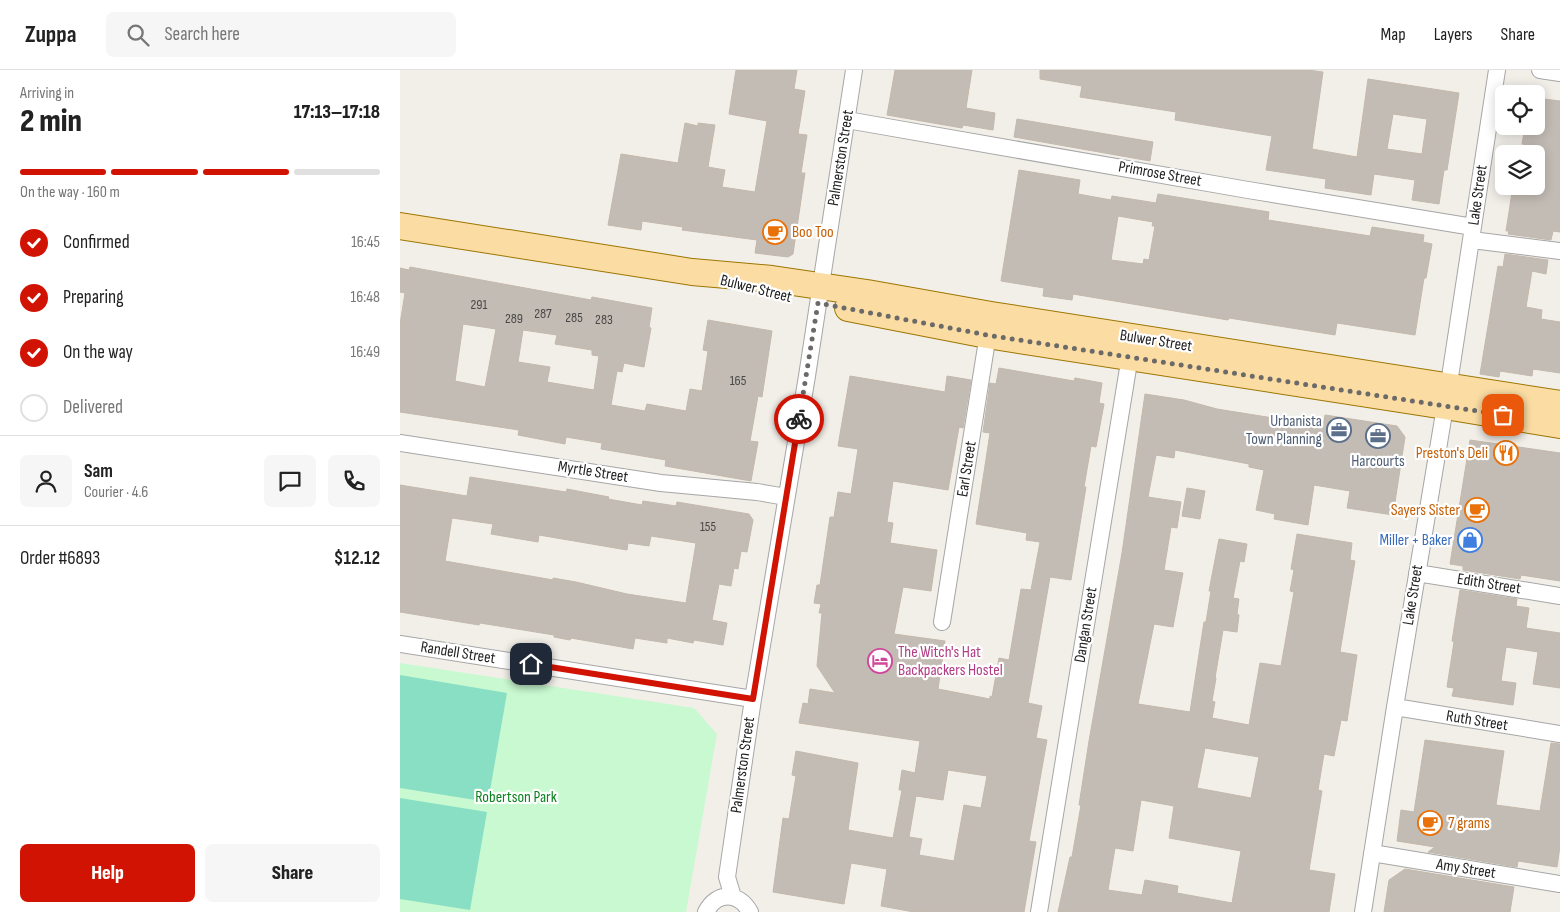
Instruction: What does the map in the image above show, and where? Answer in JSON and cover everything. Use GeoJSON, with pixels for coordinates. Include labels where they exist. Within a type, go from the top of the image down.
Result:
{"type":"FeatureCollection","features":[{"type":"Feature","properties":{"kind":"main road","name":"Bulwer Street"},"geometry":{"type":"LineString","coordinates":[[400,226],[692,272],[772,279],[819,295],[867,293],[989,325],[1447,396],[1560,404]]}},
{"type":"Feature","properties":{"kind":"main road","name":"Bulwer Street"},"geometry":{"type":"LineString","coordinates":[[1447,396],[1560,425]]}},
{"type":"Feature","properties":{"kind":"street","name":"Palmerston Street"},"geometry":{"type":"LineString","coordinates":[[733,897],[727,878],[753,699],[854,70]]}},
{"type":"Feature","properties":{"kind":"street","name":"Lake Street"},"geometry":{"type":"LineString","coordinates":[[1363,912],[1447,396],[1497,70]]}},
{"type":"Feature","properties":{"kind":"street"},"geometry":{"type":"LineString","coordinates":[[1540,70],[1560,73]]}},
{"type":"Feature","properties":{"kind":"street","name":"Primrose Street"},"geometry":{"type":"LineString","coordinates":[[847,120],[1248,190],[1472,234],[1518,245],[1560,251]]}},
{"type":"Feature","properties":{"kind":"street","name":"Earl Street"},"geometry":{"type":"LineString","coordinates":[[942,622],[989,325]]}},
{"type":"Feature","properties":{"kind":"street","name":"Dangan Street"},"geometry":{"type":"LineString","coordinates":[[1039,912],[1131,347]]}},
{"type":"Feature","properties":{"kind":"street","name":"Myrtle Street"},"geometry":{"type":"LineString","coordinates":[[400,443],[661,483],[756,492],[786,497]]}},
{"type":"Feature","properties":{"kind":"street","name":"Edith Street"},"geometry":{"type":"LineString","coordinates":[[1417,573],[1560,596]]}},
{"type":"Feature","properties":{"kind":"street","name":"Randell Street"},"geometry":{"type":"LineString","coordinates":[[400,644],[753,699]]}},
{"type":"Feature","properties":{"kind":"street","name":"Ruth Street"},"geometry":{"type":"LineString","coordinates":[[1395,708],[1560,734]]}},
{"type":"Feature","properties":{"kind":"street","name":"Amy Street"},"geometry":{"type":"LineString","coordinates":[[1372,853],[1560,884]]}},
{"type":"Feature","properties":{"kind":"street"},"geometry":{"type":"LineString","coordinates":[[706,912],[710,904],[724,897],[733,897],[740,900],[750,912]]}},
{"type":"Feature","properties":{"kind":"green space","name":"Robertson Park"},"geometry":{"type":"Polygon","coordinates":[[[400,663],[694,708],[717,734],[686,912],[400,912],[400,663]]]}},
{"type":"Feature","properties":{"kind":"green space"},"geometry":{"type":"Polygon","coordinates":[[[400,675],[507,693],[488,802],[400,788],[400,675]]]}},
{"type":"Feature","properties":{"kind":"green space"},"geometry":{"type":"Polygon","coordinates":[[[400,798],[487,812],[470,910],[400,899],[400,798]]]}},
{"type":"Feature","properties":{"kind":"building"},"geometry":{"type":"Polygon","coordinates":[[[736,70],[797,70],[794,89],[805,91],[798,134],[807,135],[801,173],[805,173],[793,254],[788,257],[755,253],[757,240],[682,230],[683,227],[642,221],[641,230],[608,225],[621,154],[678,163],[685,123],[698,126],[698,123],[715,125],[708,167],[725,170],[722,187],[755,192],[767,121],[729,114],[736,70]]]}},
{"type":"Feature","properties":{"kind":"building"},"geometry":{"type":"Polygon","coordinates":[[[895,70],[972,70],[966,108],[995,113],[993,130],[963,125],[962,128],[887,115],[895,70]]]}},
{"type":"Feature","properties":{"kind":"building"},"geometry":{"type":"Polygon","coordinates":[[[1040,70],[1308,70],[1323,72],[1312,149],[1357,157],[1368,79],[1459,93],[1447,170],[1444,170],[1439,204],[1412,200],[1415,180],[1374,174],[1371,195],[1325,188],[1326,179],[1266,170],[1272,136],[1175,120],[1176,112],[1080,97],[1082,86],[1040,79],[1040,70]],[[1393,114],[1387,149],[1422,154],[1427,119],[1393,114]]]}},
{"type":"Feature","properties":{"kind":"building"},"geometry":{"type":"Polygon","coordinates":[[[1545,99],[1560,101],[1560,232],[1553,231],[1551,240],[1508,234],[1509,231],[1506,231],[1512,195],[1545,195],[1545,145],[1522,144],[1524,135],[1545,135],[1545,99]]]}},
{"type":"Feature","properties":{"kind":"building"},"geometry":{"type":"Polygon","coordinates":[[[1017,119],[1153,142],[1150,161],[1014,137],[1017,119]]]}},
{"type":"Feature","properties":{"kind":"building"},"geometry":{"type":"Polygon","coordinates":[[[1019,170],[1080,180],[1078,194],[1111,200],[1112,196],[1156,203],[1158,194],[1269,212],[1268,220],[1370,236],[1372,227],[1424,235],[1423,242],[1432,244],[1426,278],[1424,278],[1415,335],[1337,323],[1335,335],[1229,318],[1228,320],[1073,294],[1072,300],[1043,296],[1044,288],[1001,281],[1019,170]],[[1118,216],[1111,260],[1143,264],[1144,259],[1149,260],[1155,226],[1152,226],[1153,222],[1118,216]]]}},
{"type":"Feature","properties":{"kind":"building"},"geometry":{"type":"Polygon","coordinates":[[[1505,254],[1548,260],[1546,274],[1532,271],[1526,307],[1542,310],[1541,319],[1560,322],[1560,373],[1533,369],[1532,376],[1500,371],[1499,377],[1480,374],[1498,266],[1503,267],[1505,254]]]}},
{"type":"Feature","properties":{"kind":"building"},"geometry":{"type":"Polygon","coordinates":[[[410,267],[591,300],[592,297],[652,308],[649,327],[651,328],[644,367],[624,363],[622,372],[617,371],[611,405],[645,411],[647,404],[686,411],[690,389],[702,391],[708,351],[703,350],[708,320],[772,331],[762,397],[758,396],[750,441],[758,442],[751,481],[665,466],[666,460],[601,449],[602,443],[566,437],[565,444],[518,435],[519,430],[400,412],[400,324],[405,293],[400,292],[400,268],[409,270],[410,267]],[[463,324],[455,381],[485,387],[496,329],[463,324]],[[523,330],[518,362],[550,367],[547,382],[594,390],[599,356],[592,355],[592,350],[555,344],[557,335],[523,330]]]}},
{"type":"Feature","properties":{"kind":"building"},"geometry":{"type":"Polygon","coordinates":[[[999,368],[1074,381],[1075,378],[1102,383],[1099,403],[1104,404],[1096,447],[1091,446],[1071,580],[1050,577],[1028,703],[1042,706],[1036,738],[1047,740],[1029,841],[1036,842],[1024,912],[914,912],[881,906],[887,869],[851,863],[844,904],[773,892],[783,818],[789,819],[796,776],[792,775],[796,751],[858,763],[848,830],[893,838],[902,790],[899,790],[902,770],[915,773],[920,741],[799,723],[803,703],[808,704],[810,689],[835,693],[817,666],[822,613],[819,613],[821,604],[814,603],[817,585],[820,585],[830,517],[834,517],[838,492],[851,494],[858,449],[838,446],[850,376],[945,392],[947,376],[971,380],[963,428],[959,427],[948,490],[893,481],[887,522],[893,523],[890,543],[937,550],[931,591],[903,587],[894,634],[945,641],[938,689],[990,699],[990,696],[992,697],[999,658],[1009,660],[1021,589],[1031,590],[1040,542],[1026,540],[1027,533],[976,524],[990,433],[983,432],[990,383],[996,384],[999,368]],[[948,770],[943,800],[916,796],[909,837],[922,839],[919,855],[954,861],[964,805],[981,808],[987,776],[948,770]]]}},
{"type":"Feature","properties":{"kind":"building"},"geometry":{"type":"Polygon","coordinates":[[[1145,394],[1184,400],[1217,409],[1323,426],[1325,415],[1397,426],[1405,437],[1393,515],[1347,508],[1350,491],[1314,485],[1308,525],[1274,519],[1275,514],[1256,510],[1264,470],[1249,467],[1249,464],[1175,450],[1174,458],[1156,455],[1148,497],[1181,502],[1177,528],[1171,527],[1164,570],[1183,573],[1173,627],[1154,624],[1138,704],[1190,712],[1219,539],[1247,544],[1244,562],[1240,561],[1233,598],[1239,599],[1237,632],[1223,630],[1212,701],[1215,702],[1212,718],[1249,725],[1260,663],[1281,666],[1294,592],[1290,591],[1294,570],[1291,569],[1297,534],[1352,543],[1350,560],[1355,561],[1340,652],[1357,655],[1347,721],[1341,720],[1334,756],[1324,754],[1318,790],[1322,791],[1309,870],[1335,874],[1329,912],[1058,912],[1070,857],[1072,857],[1089,741],[1122,553],[1145,394]],[[1205,748],[1197,788],[1251,798],[1259,757],[1205,748]],[[1141,800],[1133,851],[1115,848],[1108,890],[1142,895],[1145,880],[1178,886],[1177,893],[1232,903],[1241,851],[1169,838],[1174,806],[1141,800]]]}},
{"type":"Feature","properties":{"kind":"building"},"geometry":{"type":"Polygon","coordinates":[[[1470,440],[1560,453],[1560,581],[1521,575],[1520,579],[1463,570],[1463,566],[1450,564],[1470,440]]]}},
{"type":"Feature","properties":{"kind":"building"},"geometry":{"type":"Polygon","coordinates":[[[470,477],[566,492],[567,489],[642,505],[643,501],[676,506],[677,502],[749,514],[753,520],[747,552],[741,551],[738,569],[734,568],[731,586],[719,584],[712,620],[727,623],[723,645],[694,640],[693,643],[667,638],[667,643],[635,638],[633,649],[571,638],[570,640],[554,637],[554,635],[480,623],[479,625],[400,612],[400,485],[467,496],[470,477]],[[452,518],[445,561],[553,580],[553,578],[576,582],[627,594],[686,603],[696,543],[651,536],[649,546],[628,543],[627,550],[539,535],[538,542],[491,534],[493,524],[452,518]]]}},
{"type":"Feature","properties":{"kind":"building"},"geometry":{"type":"Polygon","coordinates":[[[1187,488],[1205,491],[1200,519],[1182,516],[1187,488]]]}},
{"type":"Feature","properties":{"kind":"building"},"geometry":{"type":"Polygon","coordinates":[[[1460,590],[1517,599],[1516,606],[1529,608],[1526,628],[1560,633],[1560,688],[1533,684],[1538,652],[1506,647],[1501,681],[1516,683],[1513,705],[1452,696],[1454,688],[1447,687],[1460,590]]]}},
{"type":"Feature","properties":{"kind":"building"},"geometry":{"type":"Polygon","coordinates":[[[1425,740],[1504,751],[1496,805],[1540,811],[1551,743],[1560,744],[1560,846],[1557,867],[1518,861],[1517,867],[1428,852],[1435,847],[1397,841],[1401,810],[1414,812],[1425,740]]]}},
{"type":"Feature","properties":{"kind":"building"},"geometry":{"type":"Polygon","coordinates":[[[1405,869],[1514,887],[1510,912],[1384,912],[1389,880],[1405,869]]]}},
{"type":"Feature","properties":{"kind":"way so far"},"geometry":{"type":"LineString","coordinates":[[799,419],[818,303],[987,335],[1503,415]]}},
{"type":"Feature","properties":{"kind":"place","name":"Boo Too"},"geometry":{"type":"Point","coordinates":[775,232]}},
{"type":"Feature","properties":{"kind":"place","name":"Urbanista Town Planning"},"geometry":{"type":"Point","coordinates":[1339,430]}},
{"type":"Feature","properties":{"kind":"place","name":"Harcourts"},"geometry":{"type":"Point","coordinates":[1378,436]}},
{"type":"Feature","properties":{"kind":"place","name":"Preston's Deli"},"geometry":{"type":"Point","coordinates":[1506,453]}},
{"type":"Feature","properties":{"kind":"place","name":"Sayers Sister"},"geometry":{"type":"Point","coordinates":[1477,510]}},
{"type":"Feature","properties":{"kind":"place","name":"Miller + Baker"},"geometry":{"type":"Point","coordinates":[1470,540]}},
{"type":"Feature","properties":{"kind":"place","name":"The Witch's Hat Backpackers Hostel"},"geometry":{"type":"Point","coordinates":[880,661]}},
{"type":"Feature","properties":{"kind":"place","name":"7 grams"},"geometry":{"type":"Point","coordinates":[1430,823]}},
{"type":"Feature","properties":{"kind":"route"},"geometry":{"type":"LineString","coordinates":[[531,664],[753,699],[799,419]]}}]}
